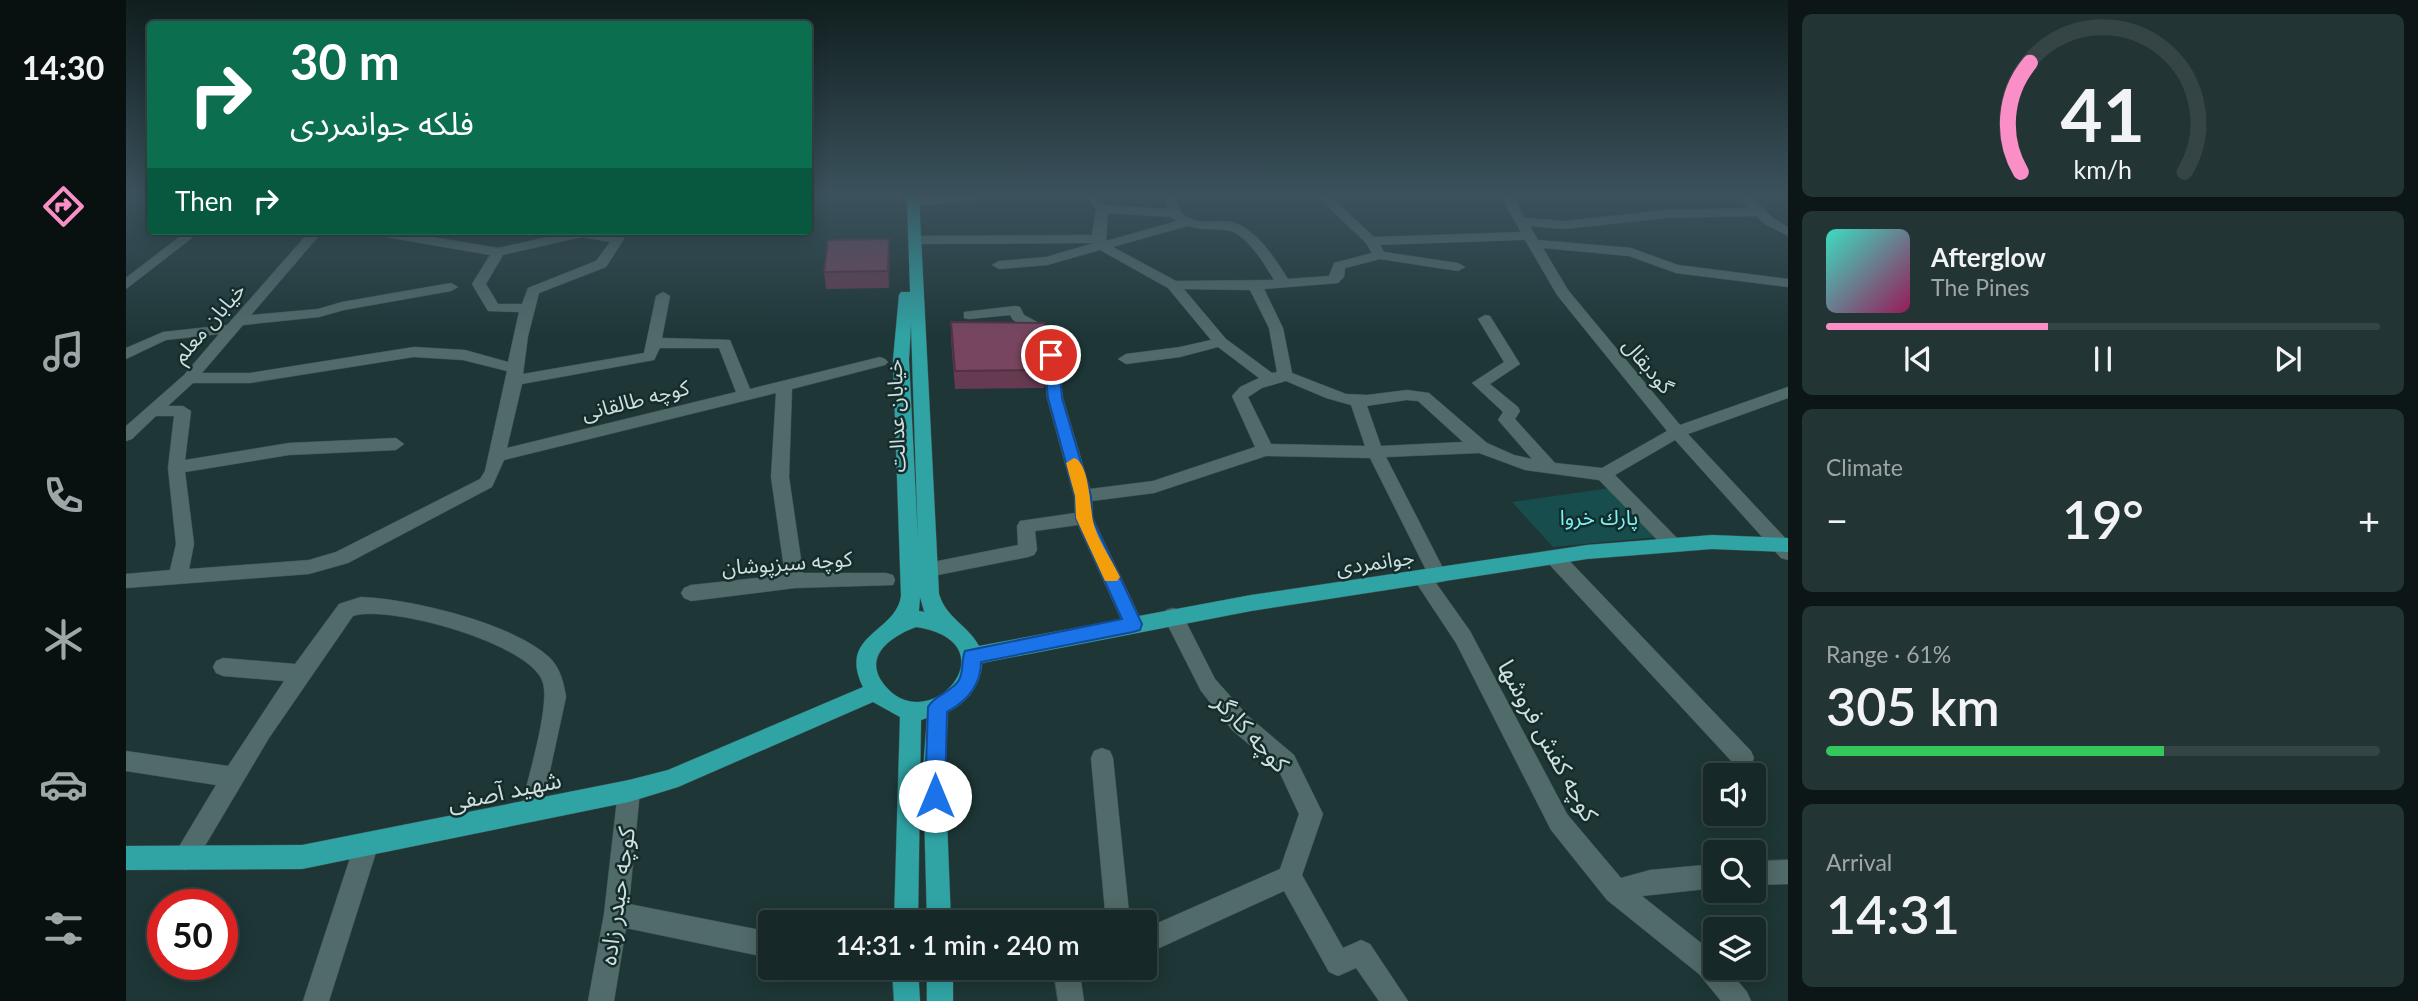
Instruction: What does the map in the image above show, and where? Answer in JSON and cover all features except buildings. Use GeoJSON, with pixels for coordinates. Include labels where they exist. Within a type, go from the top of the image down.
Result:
{"type":"FeatureCollection","features":[{"type":"Feature","properties":{"kind":"main road","name":"خیابان عدالت"},"geometry":{"type":"LineString","coordinates":[[900,622],[909,611],[911,596],[901,360],[908,244]]}},
{"type":"Feature","properties":{"kind":"main road","name":"خیابان عدالت"},"geometry":{"type":"LineString","coordinates":[[915,244],[929,594],[934,611],[948,626]]}},
{"type":"Feature","properties":{"kind":"main road","name":"جوانمردی"},"geometry":{"type":"LineString","coordinates":[[972,656],[1173,616],[1555,558],[1712,542],[1785,547]]}},
{"type":"Feature","properties":{"kind":"main road"},"geometry":{"type":"LineString","coordinates":[[916,619],[948,626],[959,634],[972,656],[972,671],[965,686],[954,699],[938,707],[911,710],[885,701],[875,692],[868,680],[865,666],[868,652],[886,629],[900,622],[916,619]]}},
{"type":"Feature","properties":{"kind":"main road","name":"شهید آصفی"},"geometry":{"type":"LineString","coordinates":[[126,858],[302,857],[629,791],[670,780],[875,692]]}},
{"type":"Feature","properties":{"kind":"main road"},"geometry":{"type":"LineString","coordinates":[[938,707],[934,770],[939,910]]}},
{"type":"Feature","properties":{"kind":"main road"},"geometry":{"type":"LineString","coordinates":[[906,910],[911,710]]}},
{"type":"Feature","properties":{"kind":"main road"},"geometry":{"type":"LineString","coordinates":[[902,980],[907,1001]]}},
{"type":"Feature","properties":{"kind":"main road"},"geometry":{"type":"LineString","coordinates":[[940,980],[940,1001]]}},
{"type":"Feature","properties":{"kind":"street"},"geometry":{"type":"LineString","coordinates":[[126,285],[179,244]]}},
{"type":"Feature","properties":{"kind":"street","name":"خیابان معلم"},"geometry":{"type":"LineString","coordinates":[[126,435],[156,411],[189,378],[232,325],[306,244]]}},
{"type":"Feature","properties":{"kind":"street"},"geometry":{"type":"LineString","coordinates":[[449,244],[498,252],[533,244]]}},
{"type":"Feature","properties":{"kind":"street"},"geometry":{"type":"LineString","coordinates":[[126,581],[309,567],[341,558],[486,483],[491,478],[515,374],[526,308],[533,291],[601,264],[615,244]]}},
{"type":"Feature","properties":{"kind":"street"},"geometry":{"type":"LineString","coordinates":[[999,265],[1046,261],[1099,244]]}},
{"type":"Feature","properties":{"kind":"street"},"geometry":{"type":"LineString","coordinates":[[1102,244],[1173,285],[1221,342],[1277,376],[1357,401],[1412,394],[1423,397],[1481,447],[1504,457],[1550,468],[1604,474],[1677,432],[1788,392]]}},
{"type":"Feature","properties":{"kind":"street"},"geometry":{"type":"LineString","coordinates":[[1255,244],[1264,251],[1284,285]]}},
{"type":"Feature","properties":{"kind":"street"},"geometry":{"type":"LineString","coordinates":[[1373,244],[1380,255]]}},
{"type":"Feature","properties":{"kind":"street","name":"گودبقال"},"geometry":{"type":"LineString","coordinates":[[1532,244],[1562,292],[1677,432],[1785,547]]}},
{"type":"Feature","properties":{"kind":"street"},"geometry":{"type":"LineString","coordinates":[[1561,244],[1630,252],[1676,269],[1788,283]]}},
{"type":"Feature","properties":{"kind":"street"},"geometry":{"type":"LineString","coordinates":[[498,252],[480,284],[493,308],[526,308]]}},
{"type":"Feature","properties":{"kind":"street"},"geometry":{"type":"LineString","coordinates":[[1173,285],[1255,286],[1333,280],[1337,277],[1339,266],[1380,255],[1458,267]]}},
{"type":"Feature","properties":{"kind":"street"},"geometry":{"type":"LineString","coordinates":[[1255,286],[1276,328],[1277,376]]}},
{"type":"Feature","properties":{"kind":"street"},"geometry":{"type":"LineString","coordinates":[[126,354],[163,336],[319,313],[342,306],[451,287]]}},
{"type":"Feature","properties":{"kind":"street"},"geometry":{"type":"LineString","coordinates":[[189,378],[250,377],[414,352],[465,355],[515,374],[643,359],[652,352],[663,296]]}},
{"type":"Feature","properties":{"kind":"street"},"geometry":{"type":"LineString","coordinates":[[969,315],[1016,310],[1018,317],[1049,334],[1055,398],[1083,496],[1084,518],[1133,624]]}},
{"type":"Feature","properties":{"kind":"street"},"geometry":{"type":"LineString","coordinates":[[1485,320],[1512,364],[1480,383],[1512,411],[1506,420],[1550,468]]}},
{"type":"Feature","properties":{"kind":"street"},"geometry":{"type":"LineString","coordinates":[[654,342],[725,343],[745,396]]}},
{"type":"Feature","properties":{"kind":"street"},"geometry":{"type":"LineString","coordinates":[[1126,359],[1180,352],[1221,342]]}},
{"type":"Feature","properties":{"kind":"street","name":"کوچه طالقانی"},"geometry":{"type":"LineString","coordinates":[[496,456],[880,362]]}},
{"type":"Feature","properties":{"kind":"street"},"geometry":{"type":"LineString","coordinates":[[1265,450],[1240,396],[1277,376]]}},
{"type":"Feature","properties":{"kind":"street"},"geometry":{"type":"LineString","coordinates":[[784,386],[780,477],[795,581]]}},
{"type":"Feature","properties":{"kind":"street","name":"کوچه کفش فروشها"},"geometry":{"type":"LineString","coordinates":[[1357,401],[1430,577],[1559,822],[1616,891],[1708,965],[1738,1001]]}},
{"type":"Feature","properties":{"kind":"street"},"geometry":{"type":"LineString","coordinates":[[156,411],[183,411],[176,468],[185,544],[178,576]]}},
{"type":"Feature","properties":{"kind":"street"},"geometry":{"type":"LineString","coordinates":[[176,468],[289,449],[396,444]]}},
{"type":"Feature","properties":{"kind":"street"},"geometry":{"type":"LineString","coordinates":[[1083,496],[1154,487],[1265,450],[1376,452],[1481,447]]}},
{"type":"Feature","properties":{"kind":"street"},"geometry":{"type":"LineString","coordinates":[[1604,474],[1672,544]]}},
{"type":"Feature","properties":{"kind":"street"},"geometry":{"type":"LineString","coordinates":[[928,570],[1028,550],[1026,526],[1084,518]]}},
{"type":"Feature","properties":{"kind":"street"},"geometry":{"type":"LineString","coordinates":[[1555,558],[1743,758]]}},
{"type":"Feature","properties":{"kind":"street","name":"کوچه سبزپوشان"},"geometry":{"type":"LineString","coordinates":[[691,593],[795,581],[886,580]]}},
{"type":"Feature","properties":{"kind":"street"},"geometry":{"type":"LineString","coordinates":[[185,858],[232,777],[298,673],[353,604],[393,605],[481,631],[541,661],[554,678],[556,697],[532,809]]}},
{"type":"Feature","properties":{"kind":"street","name":"کوچه کارگر"},"geometry":{"type":"LineString","coordinates":[[1173,616],[1208,685],[1240,723],[1286,762],[1311,814],[1289,877]]}},
{"type":"Feature","properties":{"kind":"street"},"geometry":{"type":"LineString","coordinates":[[223,667],[298,673]]}},
{"type":"Feature","properties":{"kind":"street"},"geometry":{"type":"LineString","coordinates":[[1102,758],[1117,910]]}},
{"type":"Feature","properties":{"kind":"street"},"geometry":{"type":"LineString","coordinates":[[126,761],[232,777]]}},
{"type":"Feature","properties":{"kind":"street","name":"کوچه حیدر زاده"},"geometry":{"type":"LineString","coordinates":[[601,1001],[616,914],[629,791]]}},
{"type":"Feature","properties":{"kind":"street"},"geometry":{"type":"LineString","coordinates":[[316,1001],[366,846]]}},
{"type":"Feature","properties":{"kind":"street"},"geometry":{"type":"LineString","coordinates":[[1766,873],[1788,872]]}},
{"type":"Feature","properties":{"kind":"street"},"geometry":{"type":"LineString","coordinates":[[1157,937],[1289,877],[1338,963],[1361,953],[1395,1001]]}},
{"type":"Feature","properties":{"kind":"street"},"geometry":{"type":"LineString","coordinates":[[1616,891],[1650,882],[1703,877]]}},
{"type":"Feature","properties":{"kind":"street"},"geometry":{"type":"LineString","coordinates":[[616,914],[758,943]]}},
{"type":"Feature","properties":{"kind":"street"},"geometry":{"type":"LineString","coordinates":[[1068,980],[1071,1001]]}},
{"type":"Feature","properties":{"kind":"green space","name":"پارك خروا"},"geometry":{"type":"Polygon","coordinates":[[[1610,488],[1657,537],[1553,547],[1512,502],[1610,488]]]}},
{"type":"Feature","properties":{"kind":"slow traffic"},"geometry":{"type":"LineString","coordinates":[[1074,463],[1083,496],[1084,518],[1111,577]]}},
{"type":"Feature","properties":{"kind":"route"},"geometry":{"type":"LineString","coordinates":[[935,796],[938,707],[954,699],[965,686],[972,671],[972,656],[1133,624],[1084,518],[1083,496],[1055,398],[1051,355]]}}]}
